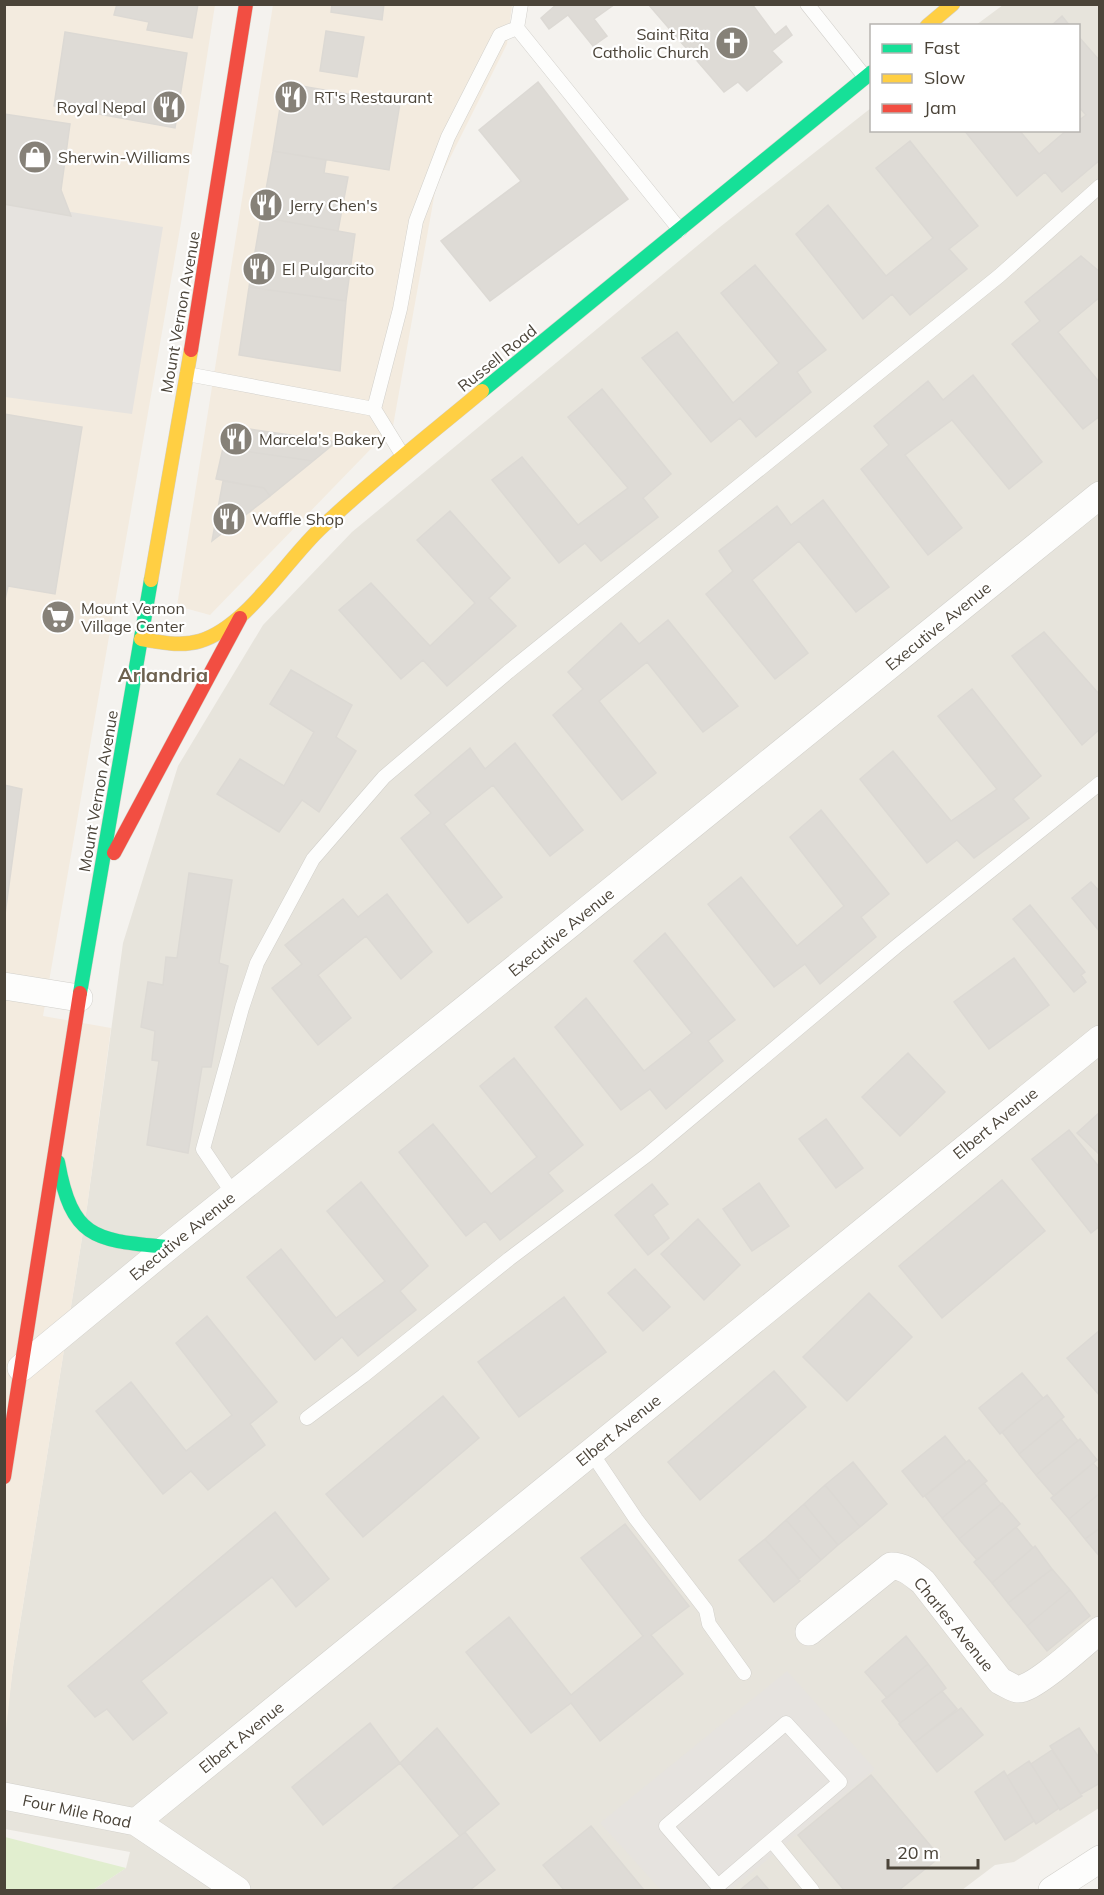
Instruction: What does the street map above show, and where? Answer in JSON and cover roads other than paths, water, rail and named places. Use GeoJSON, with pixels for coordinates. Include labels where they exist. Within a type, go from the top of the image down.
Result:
{"type":"FeatureCollection","features":[{"type":"Feature","properties":{"kind":"main road","name":"Mount Vernon Avenue"},"geometry":{"type":"LineString","coordinates":[[4,1477],[56,1136],[187,374],[246,4]]}},
{"type":"Feature","properties":{"kind":"main road"},"geometry":{"type":"LineString","coordinates":[[929,24],[953,4]]}},
{"type":"Feature","properties":{"kind":"main road","name":"Russell Road"},"geometry":{"type":"LineString","coordinates":[[141,639],[177,644],[200,641],[220,631],[243,614],[320,528],[403,456],[868,75]]}},
{"type":"Feature","properties":{"kind":"main road"},"geometry":{"type":"LineString","coordinates":[[100,880],[243,614]]}},
{"type":"Feature","properties":{"kind":"main road"},"geometry":{"type":"LineString","coordinates":[[56,1136],[58,1164],[66,1201],[79,1223],[97,1237],[110,1241],[168,1247]]}},
{"type":"Feature","properties":{"kind":"street","name":"Executive Avenue"},"geometry":{"type":"LineString","coordinates":[[21,1368],[1100,495]]}},
{"type":"Feature","properties":{"kind":"street"},"geometry":{"type":"LineString","coordinates":[[4,986],[79,998]]}},
{"type":"Feature","properties":{"kind":"street","name":"Elbert Avenue"},"geometry":{"type":"LineString","coordinates":[[136,1822],[1100,1039]]}},
{"type":"Feature","properties":{"kind":"street","name":"Charles Avenue"},"geometry":{"type":"LineString","coordinates":[[809,1632],[891,1566],[909,1570],[923,1582],[1000,1681],[1017,1690],[1028,1688],[1042,1678],[1100,1630]]}},
{"type":"Feature","properties":{"kind":"street","name":"Four Mile Road"},"geometry":{"type":"LineString","coordinates":[[4,1796],[136,1822],[237,1890]]}},
{"type":"Feature","properties":{"kind":"street"},"geometry":{"type":"LineString","coordinates":[[1052,1890],[1100,1859]]}},
{"type":"Feature","properties":{"kind":"lane"},"geometry":{"type":"LineString","coordinates":[[521,4],[517,28],[680,230]]}},
{"type":"Feature","properties":{"kind":"lane"},"geometry":{"type":"LineString","coordinates":[[807,4],[868,75]]}},
{"type":"Feature","properties":{"kind":"lane"},"geometry":{"type":"LineString","coordinates":[[403,456],[374,409],[400,309],[416,221],[448,137],[500,35],[517,28]]}},
{"type":"Feature","properties":{"kind":"lane"},"geometry":{"type":"LineString","coordinates":[[234,1195],[202,1149],[257,963],[313,859],[384,777],[508,672],[999,276],[1100,186]]}},
{"type":"Feature","properties":{"kind":"lane"},"geometry":{"type":"LineString","coordinates":[[187,374],[374,409]]}},
{"type":"Feature","properties":{"kind":"lane"},"geometry":{"type":"LineString","coordinates":[[307,1418],[509,1259],[647,1155],[898,945],[1100,783]]}},
{"type":"Feature","properties":{"kind":"lane"},"geometry":{"type":"LineString","coordinates":[[591,1452],[636,1519],[706,1611],[709,1624],[744,1673]]}},
{"type":"Feature","properties":{"kind":"lane"},"geometry":{"type":"LineString","coordinates":[[786,1723],[840,1782],[772,1841],[718,1886],[666,1826],[786,1723]]}},
{"type":"Feature","properties":{"kind":"lane"},"geometry":{"type":"LineString","coordinates":[[772,1841],[812,1890]]}},
{"type":"Feature","properties":{"kind":"place","name":"Saint Rita Catholic Church"},"geometry":{"type":"Point","coordinates":[732,43]}},
{"type":"Feature","properties":{"kind":"place","name":"RT's Restaurant"},"geometry":{"type":"Point","coordinates":[291,97]}},
{"type":"Feature","properties":{"kind":"place","name":"Royal Nepal"},"geometry":{"type":"Point","coordinates":[169,107]}},
{"type":"Feature","properties":{"kind":"place","name":"Sherwin-Williams"},"geometry":{"type":"Point","coordinates":[35,157]}},
{"type":"Feature","properties":{"kind":"place","name":"Jerry Chen's"},"geometry":{"type":"Point","coordinates":[266,205]}},
{"type":"Feature","properties":{"kind":"place","name":"El Pulgarcito"},"geometry":{"type":"Point","coordinates":[259,269]}},
{"type":"Feature","properties":{"kind":"place","name":"Marcela's Bakery"},"geometry":{"type":"Point","coordinates":[236,439]}},
{"type":"Feature","properties":{"kind":"place","name":"Waffle Shop"},"geometry":{"type":"Point","coordinates":[229,519]}},
{"type":"Feature","properties":{"kind":"place","name":"Mount Vernon Village Center"},"geometry":{"type":"Point","coordinates":[58,617]}},
{"type":"Feature","properties":{"kind":"district","name":"Arlandria"},"geometry":{"type":"Point","coordinates":[163,674]}}]}
